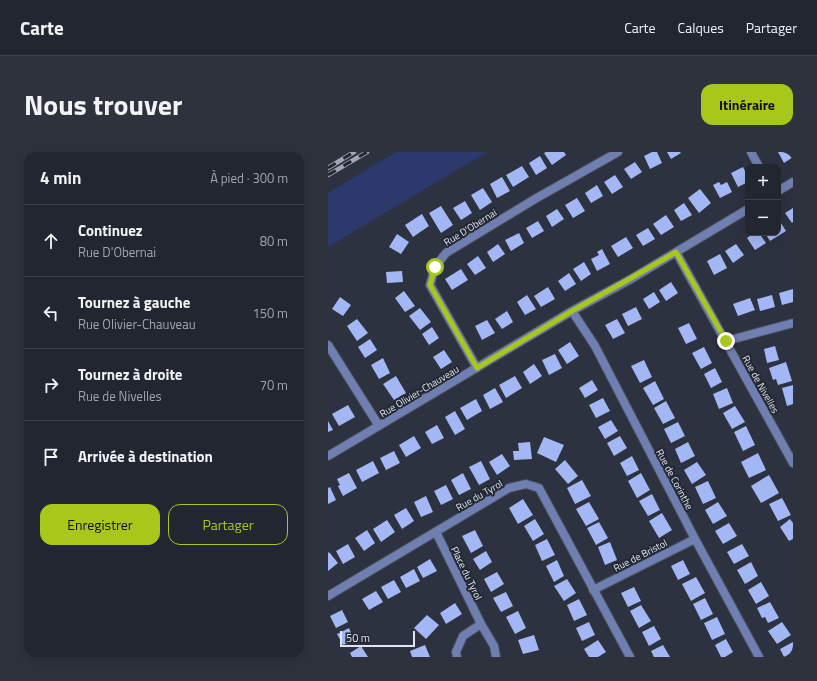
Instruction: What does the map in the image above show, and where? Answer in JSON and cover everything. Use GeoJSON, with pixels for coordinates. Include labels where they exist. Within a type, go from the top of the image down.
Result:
{"type":"FeatureCollection","features":[{"type":"Feature","properties":{"kind":"street","name":"Rue D'Obernai"},"geometry":{"type":"LineString","coordinates":[[477,368],[430,285],[435,267],[446,253],[535,199],[618,152]]}},
{"type":"Feature","properties":{"kind":"street"},"geometry":{"type":"LineString","coordinates":[[751,152],[758,164]]}},
{"type":"Feature","properties":{"kind":"street"},"geometry":{"type":"LineString","coordinates":[[781,189],[793,182]]}},
{"type":"Feature","properties":{"kind":"street","name":"Rue Olivier-Chauveau"},"geometry":{"type":"LineString","coordinates":[[328,456],[572,311],[745,211]]}},
{"type":"Feature","properties":{"kind":"street","name":"Rue de Nivelles"},"geometry":{"type":"LineString","coordinates":[[676,252],[793,463]]}},
{"type":"Feature","properties":{"kind":"street","name":"Rue de Corinthe"},"geometry":{"type":"LineString","coordinates":[[572,311],[595,346],[695,539],[759,657]]}},
{"type":"Feature","properties":{"kind":"street"},"geometry":{"type":"LineString","coordinates":[[726,341],[793,323]]}},
{"type":"Feature","properties":{"kind":"street"},"geometry":{"type":"LineString","coordinates":[[328,346],[379,426]]}},
{"type":"Feature","properties":{"kind":"street","name":"Rue du Tyrol"},"geometry":{"type":"LineString","coordinates":[[328,596],[509,488],[526,484],[539,488],[630,657]]}},
{"type":"Feature","properties":{"kind":"street","name":"Place du Tyrol"},"geometry":{"type":"LineString","coordinates":[[436,532],[481,624],[494,646],[496,657]]}},
{"type":"Feature","properties":{"kind":"street","name":"Rue de Bristol"},"geometry":{"type":"LineString","coordinates":[[593,590],[695,539]]}},
{"type":"Feature","properties":{"kind":"street"},"geometry":{"type":"LineString","coordinates":[[457,657],[456,652],[463,636],[481,624]]}},
{"type":"Feature","properties":{"kind":"shaded area"},"geometry":{"type":"Polygon","coordinates":[[[396,152],[487,152],[328,247],[328,193],[396,152]]]}},
{"type":"Feature","properties":{"kind":"building"},"geometry":{"type":"Polygon","coordinates":[[[564,152],[566,155],[552,165],[544,153],[564,152]]]}},
{"type":"Feature","properties":{"kind":"building"},"geometry":{"type":"Polygon","coordinates":[[[652,152],[657,152],[662,163],[650,169],[644,156],[652,152]]]}},
{"type":"Feature","properties":{"kind":"building"},"geometry":{"type":"Polygon","coordinates":[[[667,152],[680,152],[681,153],[671,159],[667,152]]]}},
{"type":"Feature","properties":{"kind":"building"},"geometry":{"type":"Polygon","coordinates":[[[778,152],[793,152],[793,157],[784,163],[778,152]]]}},
{"type":"Feature","properties":{"kind":"building"},"geometry":{"type":"Polygon","coordinates":[[[540,156],[547,168],[536,175],[529,163],[540,156]]]}},
{"type":"Feature","properties":{"kind":"building"},"geometry":{"type":"Polygon","coordinates":[[[635,162],[642,172],[631,179],[624,169],[635,162]]]}},
{"type":"Feature","properties":{"kind":"building"},"geometry":{"type":"Polygon","coordinates":[[[522,166],[529,177],[513,187],[506,175],[522,166]]]}},
{"type":"Feature","properties":{"kind":"building"},"geometry":{"type":"Polygon","coordinates":[[[743,167],[745,171],[745,184],[738,187],[731,173],[743,167]]]}},
{"type":"Feature","properties":{"kind":"building"},"geometry":{"type":"Polygon","coordinates":[[[615,175],[623,187],[612,194],[604,182],[615,175]]]}},
{"type":"Feature","properties":{"kind":"building"},"geometry":{"type":"Polygon","coordinates":[[[502,177],[510,191],[497,198],[490,184],[502,177]]]}},
{"type":"Feature","properties":{"kind":"building"},"geometry":{"type":"Polygon","coordinates":[[[719,182],[721,185],[727,182],[732,192],[720,198],[713,185],[719,182]]]}},
{"type":"Feature","properties":{"kind":"building"},"geometry":{"type":"Polygon","coordinates":[[[597,185],[603,196],[591,203],[585,193],[597,185]]]}},
{"type":"Feature","properties":{"kind":"building"},"geometry":{"type":"Polygon","coordinates":[[[483,188],[492,202],[480,210],[471,195],[483,188]]]}},
{"type":"Feature","properties":{"kind":"building"},"geometry":{"type":"Polygon","coordinates":[[[700,189],[711,203],[699,213],[688,198],[700,189]]]}},
{"type":"Feature","properties":{"kind":"building"},"geometry":{"type":"Polygon","coordinates":[[[577,198],[585,211],[573,218],[565,205],[577,198]]]}},
{"type":"Feature","properties":{"kind":"building"},"geometry":{"type":"Polygon","coordinates":[[[465,201],[472,213],[461,220],[453,208],[465,201]]]}},
{"type":"Feature","properties":{"kind":"building"},"geometry":{"type":"Polygon","coordinates":[[[684,203],[692,215],[681,221],[674,210],[684,203]]]}},
{"type":"Feature","properties":{"kind":"building"},"geometry":{"type":"Polygon","coordinates":[[[441,206],[453,225],[441,233],[429,213],[441,206]]]}},
{"type":"Feature","properties":{"kind":"building"},"geometry":{"type":"Polygon","coordinates":[[[793,208],[793,222],[792,223],[785,213],[793,208]]]}},
{"type":"Feature","properties":{"kind":"building"},"geometry":{"type":"Polygon","coordinates":[[[557,209],[564,219],[552,227],[546,216],[557,209]]]}},
{"type":"Feature","properties":{"kind":"building"},"geometry":{"type":"Polygon","coordinates":[[[422,214],[429,226],[413,237],[405,225],[422,214]]]}},
{"type":"Feature","properties":{"kind":"building"},"geometry":{"type":"Polygon","coordinates":[[[666,215],[674,227],[661,235],[653,224],[666,215]]]}},
{"type":"Feature","properties":{"kind":"building"},"geometry":{"type":"Polygon","coordinates":[[[538,221],[544,231],[532,238],[526,228],[538,221]]]}},
{"type":"Feature","properties":{"kind":"building"},"geometry":{"type":"Polygon","coordinates":[[[781,223],[786,231],[781,234],[781,223]]]}},
{"type":"Feature","properties":{"kind":"building"},"geometry":{"type":"Polygon","coordinates":[[[648,228],[655,239],[643,246],[636,235],[648,228]]]}},
{"type":"Feature","properties":{"kind":"building"},"geometry":{"type":"Polygon","coordinates":[[[519,233],[524,243],[511,251],[505,240],[519,233]]]}},
{"type":"Feature","properties":{"kind":"building"},"geometry":{"type":"Polygon","coordinates":[[[397,234],[409,242],[401,254],[389,247],[397,234]]]}},
{"type":"Feature","properties":{"kind":"building"},"geometry":{"type":"Polygon","coordinates":[[[750,236],[761,236],[766,243],[755,250],[747,238],[750,236]]]}},
{"type":"Feature","properties":{"kind":"building"},"geometry":{"type":"Polygon","coordinates":[[[767,236],[778,236],[770,241],[767,236]]]}},
{"type":"Feature","properties":{"kind":"building"},"geometry":{"type":"Polygon","coordinates":[[[626,237],[633,248],[618,257],[611,246],[626,237]]]}},
{"type":"Feature","properties":{"kind":"building"},"geometry":{"type":"Polygon","coordinates":[[[498,244],[505,254],[493,262],[487,252],[498,244]]]}},
{"type":"Feature","properties":{"kind":"building"},"geometry":{"type":"Polygon","coordinates":[[[736,244],[744,255],[733,263],[725,251],[736,244]]]}},
{"type":"Feature","properties":{"kind":"building"},"geometry":{"type":"Polygon","coordinates":[[[602,249],[610,264],[597,271],[591,259],[599,255],[597,252],[602,249]]]}},
{"type":"Feature","properties":{"kind":"building"},"geometry":{"type":"Polygon","coordinates":[[[720,254],[727,268],[714,275],[707,261],[720,254]]]}},
{"type":"Feature","properties":{"kind":"building"},"geometry":{"type":"Polygon","coordinates":[[[478,256],[486,268],[475,275],[467,264],[478,256]]]}},
{"type":"Feature","properties":{"kind":"building"},"geometry":{"type":"Polygon","coordinates":[[[584,262],[591,274],[581,281],[573,269],[584,262]]]}},
{"type":"Feature","properties":{"kind":"building"},"geometry":{"type":"Polygon","coordinates":[[[461,269],[468,280],[452,290],[445,279],[461,269]]]}},
{"type":"Feature","properties":{"kind":"building"},"geometry":{"type":"Polygon","coordinates":[[[402,271],[403,282],[387,283],[386,272],[402,271]]]}},
{"type":"Feature","properties":{"kind":"building"},"geometry":{"type":"Polygon","coordinates":[[[569,273],[576,284],[565,291],[558,281],[569,273]]]}},
{"type":"Feature","properties":{"kind":"building"},"geometry":{"type":"Polygon","coordinates":[[[671,282],[678,293],[666,301],[659,290],[671,282]]]}},
{"type":"Feature","properties":{"kind":"building"},"geometry":{"type":"Polygon","coordinates":[[[548,287],[555,299],[541,307],[534,296],[548,287]]]}},
{"type":"Feature","properties":{"kind":"building"},"geometry":{"type":"Polygon","coordinates":[[[793,289],[793,302],[782,305],[779,293],[793,289]]]}},
{"type":"Feature","properties":{"kind":"building"},"geometry":{"type":"Polygon","coordinates":[[[404,291],[415,306],[405,312],[395,298],[404,291]]]}},
{"type":"Feature","properties":{"kind":"building"},"geometry":{"type":"Polygon","coordinates":[[[654,292],[660,302],[649,309],[643,299],[654,292]]]}},
{"type":"Feature","properties":{"kind":"building"},"geometry":{"type":"Polygon","coordinates":[[[527,295],[536,309],[525,315],[517,302],[527,295]]]}},
{"type":"Feature","properties":{"kind":"building"},"geometry":{"type":"Polygon","coordinates":[[[772,295],[775,307],[760,311],[757,299],[772,295]]]}},
{"type":"Feature","properties":{"kind":"building"},"geometry":{"type":"Polygon","coordinates":[[[340,297],[351,305],[343,316],[332,309],[340,297]]]}},
{"type":"Feature","properties":{"kind":"building"},"geometry":{"type":"Polygon","coordinates":[[[750,298],[755,310],[738,316],[733,304],[750,298]]]}},
{"type":"Feature","properties":{"kind":"building"},"geometry":{"type":"Polygon","coordinates":[[[636,307],[642,319],[628,326],[622,314],[636,307]]]}},
{"type":"Feature","properties":{"kind":"building"},"geometry":{"type":"Polygon","coordinates":[[[420,308],[431,322],[420,330],[409,316],[420,308]]]}},
{"type":"Feature","properties":{"kind":"building"},"geometry":{"type":"Polygon","coordinates":[[[507,311],[513,322],[502,329],[495,319],[507,311]]]}},
{"type":"Feature","properties":{"kind":"building"},"geometry":{"type":"Polygon","coordinates":[[[357,319],[368,333],[357,341],[347,326],[357,319]]]}},
{"type":"Feature","properties":{"kind":"building"},"geometry":{"type":"Polygon","coordinates":[[[617,319],[625,333],[613,339],[605,325],[617,319]]]}},
{"type":"Feature","properties":{"kind":"building"},"geometry":{"type":"Polygon","coordinates":[[[487,320],[495,333],[482,340],[475,326],[487,320]]]}},
{"type":"Feature","properties":{"kind":"building"},"geometry":{"type":"Polygon","coordinates":[[[689,323],[697,339],[686,344],[678,328],[689,323]]]}},
{"type":"Feature","properties":{"kind":"building"},"geometry":{"type":"Polygon","coordinates":[[[432,327],[439,338],[429,345],[422,334],[432,327]]]}},
{"type":"Feature","properties":{"kind":"building"},"geometry":{"type":"Polygon","coordinates":[[[370,339],[377,350],[365,358],[358,347],[370,339]]]}},
{"type":"Feature","properties":{"kind":"building"},"geometry":{"type":"Polygon","coordinates":[[[570,342],[579,356],[567,364],[558,350],[570,342]]]}},
{"type":"Feature","properties":{"kind":"building"},"geometry":{"type":"Polygon","coordinates":[[[775,346],[779,360],[767,363],[764,349],[775,346]]]}},
{"type":"Feature","properties":{"kind":"building"},"geometry":{"type":"Polygon","coordinates":[[[704,347],[712,363],[701,369],[692,353],[704,347]]]}},
{"type":"Feature","properties":{"kind":"building"},"geometry":{"type":"Polygon","coordinates":[[[444,350],[452,362],[441,369],[433,357],[444,350]]]}},
{"type":"Feature","properties":{"kind":"building"},"geometry":{"type":"Polygon","coordinates":[[[555,354],[562,368],[549,375],[542,360],[555,354]]]}},
{"type":"Feature","properties":{"kind":"building"},"geometry":{"type":"Polygon","coordinates":[[[383,358],[390,373],[379,379],[371,365],[383,358]]]}},
{"type":"Feature","properties":{"kind":"building"},"geometry":{"type":"Polygon","coordinates":[[[644,360],[652,377],[640,383],[631,366],[644,360]]]}},
{"type":"Feature","properties":{"kind":"building"},"geometry":{"type":"Polygon","coordinates":[[[786,362],[792,381],[778,385],[776,379],[773,380],[769,368],[786,362]]]}},
{"type":"Feature","properties":{"kind":"building"},"geometry":{"type":"Polygon","coordinates":[[[534,364],[542,376],[530,384],[523,372],[534,364]]]}},
{"type":"Feature","properties":{"kind":"building"},"geometry":{"type":"Polygon","coordinates":[[[715,368],[722,382],[711,388],[704,374],[715,368]]]}},
{"type":"Feature","properties":{"kind":"building"},"geometry":{"type":"Polygon","coordinates":[[[396,376],[406,393],[394,400],[383,384],[396,376]]]}},
{"type":"Feature","properties":{"kind":"building"},"geometry":{"type":"Polygon","coordinates":[[[515,376],[522,388],[506,398],[499,385],[515,376]]]}},
{"type":"Feature","properties":{"kind":"building"},"geometry":{"type":"Polygon","coordinates":[[[592,380],[598,390],[585,398],[579,388],[592,380]]]}},
{"type":"Feature","properties":{"kind":"building"},"geometry":{"type":"Polygon","coordinates":[[[655,381],[664,399],[653,405],[643,388],[655,381]]]}},
{"type":"Feature","properties":{"kind":"building"},"geometry":{"type":"Polygon","coordinates":[[[793,385],[793,404],[787,406],[782,388],[793,385]]]}},
{"type":"Feature","properties":{"kind":"building"},"geometry":{"type":"Polygon","coordinates":[[[495,388],[503,402],[490,409],[483,395],[495,388]]]}},
{"type":"Feature","properties":{"kind":"building"},"geometry":{"type":"Polygon","coordinates":[[[727,388],[733,403],[719,409],[713,394],[727,388]]]}},
{"type":"Feature","properties":{"kind":"building"},"geometry":{"type":"Polygon","coordinates":[[[603,398],[610,411],[596,418],[589,405],[603,398]]]}},
{"type":"Feature","properties":{"kind":"building"},"geometry":{"type":"Polygon","coordinates":[[[476,399],[482,411],[467,420],[460,408],[476,399]]]}},
{"type":"Feature","properties":{"kind":"building"},"geometry":{"type":"Polygon","coordinates":[[[666,401],[675,418],[663,424],[654,408],[666,401]]]}},
{"type":"Feature","properties":{"kind":"building"},"geometry":{"type":"Polygon","coordinates":[[[348,405],[355,417],[339,426],[332,414],[348,405]]]}},
{"type":"Feature","properties":{"kind":"building"},"geometry":{"type":"Polygon","coordinates":[[[735,406],[745,422],[732,429],[723,413],[735,406]]]}},
{"type":"Feature","properties":{"kind":"building"},"geometry":{"type":"Polygon","coordinates":[[[455,411],[465,429],[455,435],[445,417],[455,411]]]}},
{"type":"Feature","properties":{"kind":"building"},"geometry":{"type":"Polygon","coordinates":[[[611,420],[618,431],[605,439],[598,427],[611,420]]]}},
{"type":"Feature","properties":{"kind":"building"},"geometry":{"type":"Polygon","coordinates":[[[328,421],[333,430],[328,432],[328,421]]]}},
{"type":"Feature","properties":{"kind":"building"},"geometry":{"type":"Polygon","coordinates":[[[678,422],[685,436],[671,443],[664,429],[678,422]]]}},
{"type":"Feature","properties":{"kind":"building"},"geometry":{"type":"Polygon","coordinates":[[[437,425],[444,438],[432,444],[425,432],[437,425]]]}},
{"type":"Feature","properties":{"kind":"building"},"geometry":{"type":"Polygon","coordinates":[[[746,426],[755,445],[743,451],[734,432],[746,426]]]}},
{"type":"Feature","properties":{"kind":"building"},"geometry":{"type":"Polygon","coordinates":[[[414,436],[421,448],[406,457],[399,445],[414,436]]]}},
{"type":"Feature","properties":{"kind":"building"},"geometry":{"type":"Polygon","coordinates":[[[620,436],[627,448],[614,456],[607,443],[620,436]]]}},
{"type":"Feature","properties":{"kind":"building"},"geometry":{"type":"Polygon","coordinates":[[[544,437],[564,445],[556,462],[537,453],[544,437]]]}},
{"type":"Feature","properties":{"kind":"building"},"geometry":{"type":"Polygon","coordinates":[[[530,442],[532,459],[514,460],[513,451],[519,451],[518,443],[530,442]]]}},
{"type":"Feature","properties":{"kind":"building"},"geometry":{"type":"Polygon","coordinates":[[[688,442],[695,456],[681,463],[675,449],[688,442]]]}},
{"type":"Feature","properties":{"kind":"building"},"geometry":{"type":"Polygon","coordinates":[[[394,451],[400,463],[386,470],[380,458],[394,451]]]}},
{"type":"Feature","properties":{"kind":"building"},"geometry":{"type":"Polygon","coordinates":[[[758,453],[766,470],[749,478],[741,462],[758,453]]]}},
{"type":"Feature","properties":{"kind":"building"},"geometry":{"type":"Polygon","coordinates":[[[502,454],[510,466],[497,475],[489,462],[502,454]]]}},
{"type":"Feature","properties":{"kind":"building"},"geometry":{"type":"Polygon","coordinates":[[[632,456],[639,470],[627,476],[620,463],[632,456]]]}},
{"type":"Feature","properties":{"kind":"building"},"geometry":{"type":"Polygon","coordinates":[[[565,460],[578,476],[568,484],[555,469],[565,460]]]}},
{"type":"Feature","properties":{"kind":"building"},"geometry":{"type":"Polygon","coordinates":[[[373,461],[379,473],[362,482],[356,470],[373,461]]]}},
{"type":"Feature","properties":{"kind":"building"},"geometry":{"type":"Polygon","coordinates":[[[481,461],[490,479],[479,485],[469,467],[481,461]]]}},
{"type":"Feature","properties":{"kind":"building"},"geometry":{"type":"Polygon","coordinates":[[[697,462],[706,475],[692,484],[684,470],[697,462]]]}},
{"type":"Feature","properties":{"kind":"building"},"geometry":{"type":"Polygon","coordinates":[[[349,473],[357,488],[343,496],[338,486],[340,485],[337,479],[349,473]]]}},
{"type":"Feature","properties":{"kind":"building"},"geometry":{"type":"Polygon","coordinates":[[[463,473],[471,489],[459,495],[451,480],[463,473]]]}},
{"type":"Feature","properties":{"kind":"building"},"geometry":{"type":"Polygon","coordinates":[[[641,473],[650,490],[637,498],[628,481],[641,473]]]}},
{"type":"Feature","properties":{"kind":"building"},"geometry":{"type":"Polygon","coordinates":[[[769,475],[779,493],[761,503],[751,486],[769,475]]]}},
{"type":"Feature","properties":{"kind":"building"},"geometry":{"type":"Polygon","coordinates":[[[582,480],[591,496],[575,504],[567,488],[582,480]]]}},
{"type":"Feature","properties":{"kind":"building"},"geometry":{"type":"Polygon","coordinates":[[[708,481],[716,498],[703,504],[695,487],[708,481]]]}},
{"type":"Feature","properties":{"kind":"building"},"geometry":{"type":"Polygon","coordinates":[[[446,485],[453,499],[441,505],[434,491],[446,485]]]}},
{"type":"Feature","properties":{"kind":"building"},"geometry":{"type":"Polygon","coordinates":[[[330,487],[336,500],[328,504],[328,488],[330,487]]]}},
{"type":"Feature","properties":{"kind":"building"},"geometry":{"type":"Polygon","coordinates":[[[652,494],[660,510],[648,516],[639,501],[652,494]]]}},
{"type":"Feature","properties":{"kind":"building"},"geometry":{"type":"Polygon","coordinates":[[[426,496],[433,512],[421,517],[414,502],[426,496]]]}},
{"type":"Feature","properties":{"kind":"building"},"geometry":{"type":"Polygon","coordinates":[[[782,498],[791,515],[778,521],[769,504],[782,498]]]}},
{"type":"Feature","properties":{"kind":"building"},"geometry":{"type":"Polygon","coordinates":[[[523,499],[533,515],[518,524],[509,508],[523,499]]]}},
{"type":"Feature","properties":{"kind":"building"},"geometry":{"type":"Polygon","coordinates":[[[589,502],[599,519],[586,526],[576,509],[589,502]]]}},
{"type":"Feature","properties":{"kind":"building"},"geometry":{"type":"Polygon","coordinates":[[[718,502],[727,516],[713,524],[705,510],[718,502]]]}},
{"type":"Feature","properties":{"kind":"building"},"geometry":{"type":"Polygon","coordinates":[[[406,508],[414,521],[402,529],[394,515],[406,508]]]}},
{"type":"Feature","properties":{"kind":"building"},"geometry":{"type":"Polygon","coordinates":[[[662,513],[672,530],[659,538],[649,521],[662,513]]]}},
{"type":"Feature","properties":{"kind":"building"},"geometry":{"type":"Polygon","coordinates":[[[535,519],[544,534],[533,541],[524,526],[535,519]]]}},
{"type":"Feature","properties":{"kind":"building"},"geometry":{"type":"Polygon","coordinates":[[[790,519],[793,523],[793,539],[789,541],[780,527],[790,519]]]}},
{"type":"Feature","properties":{"kind":"building"},"geometry":{"type":"Polygon","coordinates":[[[387,520],[395,532],[381,542],[373,529],[387,520]]]}},
{"type":"Feature","properties":{"kind":"building"},"geometry":{"type":"Polygon","coordinates":[[[599,522],[608,538],[596,545],[587,528],[599,522]]]}},
{"type":"Feature","properties":{"kind":"building"},"geometry":{"type":"Polygon","coordinates":[[[729,523],[737,536],[723,544],[715,531],[729,523]]]}},
{"type":"Feature","properties":{"kind":"building"},"geometry":{"type":"Polygon","coordinates":[[[367,530],[375,543],[364,551],[355,538],[367,530]]]}},
{"type":"Feature","properties":{"kind":"building"},"geometry":{"type":"Polygon","coordinates":[[[475,530],[483,546],[471,553],[462,536],[475,530]]]}},
{"type":"Feature","properties":{"kind":"building"},"geometry":{"type":"Polygon","coordinates":[[[547,539],[555,555],[542,561],[535,545],[547,539]]]}},
{"type":"Feature","properties":{"kind":"building"},"geometry":{"type":"Polygon","coordinates":[[[610,542],[617,560],[605,565],[598,547],[610,542]]]}},
{"type":"Feature","properties":{"kind":"building"},"geometry":{"type":"Polygon","coordinates":[[[348,544],[355,557],[343,564],[336,551],[348,544]]]}},
{"type":"Feature","properties":{"kind":"building"},"geometry":{"type":"Polygon","coordinates":[[[742,544],[749,556],[734,564],[727,552],[742,544]]]}},
{"type":"Feature","properties":{"kind":"building"},"geometry":{"type":"Polygon","coordinates":[[[486,551],[492,562],[480,570],[473,559],[486,551]]]}},
{"type":"Feature","properties":{"kind":"building"},"geometry":{"type":"Polygon","coordinates":[[[329,552],[338,563],[328,571],[328,553],[329,552]]]}},
{"type":"Feature","properties":{"kind":"building"},"geometry":{"type":"Polygon","coordinates":[[[430,559],[437,571],[423,578],[417,567],[430,559]]]}},
{"type":"Feature","properties":{"kind":"building"},"geometry":{"type":"Polygon","coordinates":[[[557,560],[564,576],[554,582],[546,566],[557,560]]]}},
{"type":"Feature","properties":{"kind":"building"},"geometry":{"type":"Polygon","coordinates":[[[683,560],[690,574],[678,580],[671,566],[683,560]]]}},
{"type":"Feature","properties":{"kind":"building"},"geometry":{"type":"Polygon","coordinates":[[[751,562],[758,576],[745,584],[737,570],[751,562]]]}},
{"type":"Feature","properties":{"kind":"building"},"geometry":{"type":"Polygon","coordinates":[[[414,569],[420,581],[406,588],[400,577],[414,569]]]}},
{"type":"Feature","properties":{"kind":"building"},"geometry":{"type":"Polygon","coordinates":[[[497,572],[504,584],[491,592],[484,579],[497,572]]]}},
{"type":"Feature","properties":{"kind":"building"},"geometry":{"type":"Polygon","coordinates":[[[696,577],[705,593],[691,601],[682,584],[696,577]]]}},
{"type":"Feature","properties":{"kind":"building"},"geometry":{"type":"Polygon","coordinates":[[[567,579],[576,593],[564,601],[554,586],[567,579]]]}},
{"type":"Feature","properties":{"kind":"building"},"geometry":{"type":"Polygon","coordinates":[[[394,580],[401,592],[388,599],[381,587],[394,580]]]}},
{"type":"Feature","properties":{"kind":"building"},"geometry":{"type":"Polygon","coordinates":[[[761,582],[769,596],[756,604],[748,590],[761,582]]]}},
{"type":"Feature","properties":{"kind":"building"},"geometry":{"type":"Polygon","coordinates":[[[634,587],[641,601],[628,607],[621,593],[634,587]]]}},
{"type":"Feature","properties":{"kind":"building"},"geometry":{"type":"Polygon","coordinates":[[[376,591],[383,602],[369,610],[362,599],[376,591]]]}},
{"type":"Feature","properties":{"kind":"building"},"geometry":{"type":"Polygon","coordinates":[[[506,592],[513,606],[501,612],[493,598],[506,592]]]}},
{"type":"Feature","properties":{"kind":"building"},"geometry":{"type":"Polygon","coordinates":[[[705,598],[713,614],[701,620],[693,604],[705,598]]]}},
{"type":"Feature","properties":{"kind":"building"},"geometry":{"type":"Polygon","coordinates":[[[579,599],[587,615],[574,621],[567,605],[579,599]]]}},
{"type":"Feature","properties":{"kind":"building"},"geometry":{"type":"Polygon","coordinates":[[[770,602],[779,618],[768,623],[765,617],[762,618],[757,608],[770,602]]]}},
{"type":"Feature","properties":{"kind":"building"},"geometry":{"type":"Polygon","coordinates":[[[455,603],[462,614],[446,624],[440,613],[455,603]]]}},
{"type":"Feature","properties":{"kind":"building"},"geometry":{"type":"Polygon","coordinates":[[[641,605],[651,621],[639,628],[630,611],[641,605]]]}},
{"type":"Feature","properties":{"kind":"building"},"geometry":{"type":"Polygon","coordinates":[[[342,610],[348,622],[336,628],[330,616],[342,610]]]}},
{"type":"Feature","properties":{"kind":"building"},"geometry":{"type":"Polygon","coordinates":[[[518,611],[526,628],[515,634],[506,617],[518,611]]]}},
{"type":"Feature","properties":{"kind":"building"},"geometry":{"type":"Polygon","coordinates":[[[427,615],[439,625],[426,639],[414,628],[427,615]]]}},
{"type":"Feature","properties":{"kind":"building"},"geometry":{"type":"Polygon","coordinates":[[[717,617],[725,634],[712,640],[704,623],[717,617]]]}},
{"type":"Feature","properties":{"kind":"building"},"geometry":{"type":"Polygon","coordinates":[[[589,622],[595,635],[582,641],[576,628],[589,622]]]}},
{"type":"Feature","properties":{"kind":"building"},"geometry":{"type":"Polygon","coordinates":[[[782,622],[791,635],[777,644],[768,631],[782,622]]]}},
{"type":"Feature","properties":{"kind":"building"},"geometry":{"type":"Polygon","coordinates":[[[654,626],[661,639],[649,646],[642,632],[654,626]]]}},
{"type":"Feature","properties":{"kind":"building"},"geometry":{"type":"Polygon","coordinates":[[[349,628],[354,640],[343,645],[337,634],[349,628]]]}},
{"type":"Feature","properties":{"kind":"building"},"geometry":{"type":"Polygon","coordinates":[[[534,635],[539,650],[523,654],[518,640],[534,635]]]}},
{"type":"Feature","properties":{"kind":"building"},"geometry":{"type":"Polygon","coordinates":[[[726,639],[733,652],[725,657],[721,657],[715,645],[726,639]]]}},
{"type":"Feature","properties":{"kind":"building"},"geometry":{"type":"Polygon","coordinates":[[[598,640],[606,652],[598,657],[589,657],[584,649],[598,640]]]}},
{"type":"Feature","properties":{"kind":"building"},"geometry":{"type":"Polygon","coordinates":[[[793,642],[793,657],[784,657],[780,649],[793,642]]]}},
{"type":"Feature","properties":{"kind":"building"},"geometry":{"type":"Polygon","coordinates":[[[425,645],[430,657],[412,657],[410,651],[425,645]]]}},
{"type":"Feature","properties":{"kind":"building"},"geometry":{"type":"Polygon","coordinates":[[[663,645],[670,657],[654,657],[651,651],[663,645]]]}},
{"type":"Feature","properties":{"kind":"building"},"geometry":{"type":"Polygon","coordinates":[[[361,646],[368,657],[352,657],[350,653],[361,646]]]}},
{"type":"Feature","properties":{"kind":"railway"},"geometry":{"type":"LineString","coordinates":[[328,168],[354,152]]}},
{"type":"Feature","properties":{"kind":"railway"},"geometry":{"type":"LineString","coordinates":[[328,175],[367,152]]}},
{"type":"Feature","properties":{"kind":"route"},"geometry":{"type":"LineString","coordinates":[[435,267],[430,285],[477,368],[572,311],[676,252],[726,341]]}}]}
